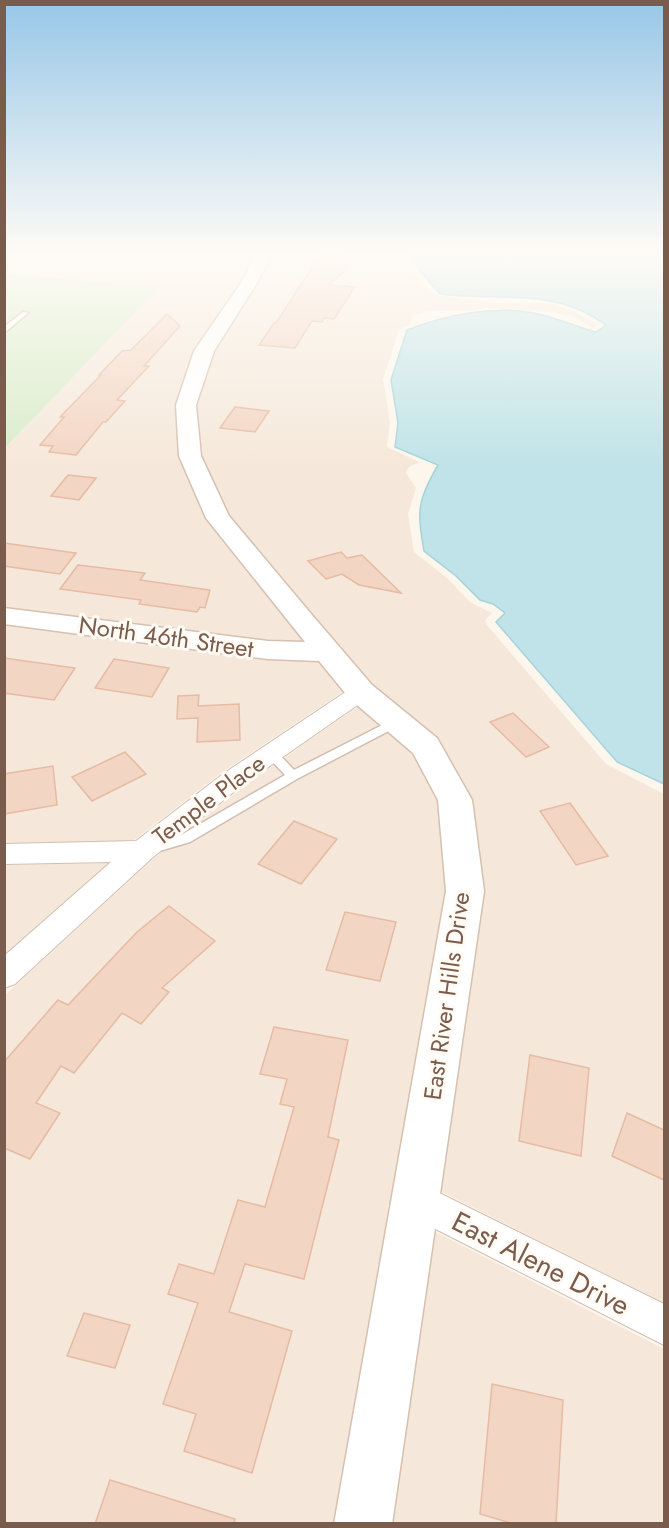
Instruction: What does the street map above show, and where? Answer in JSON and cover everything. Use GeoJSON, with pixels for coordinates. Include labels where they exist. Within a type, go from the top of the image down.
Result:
{"type":"FeatureCollection","features":[{"type":"Feature","properties":{"kind":"street","name":"East River Hills Drive"},"geometry":{"type":"LineString","coordinates":[[221,325],[204,351],[186,405],[190,456],[218,518],[361,692],[426,746],[455,800],[465,891],[363,1524]]}},
{"type":"Feature","properties":{"kind":"street","name":"North 46th Street"},"geometry":{"type":"LineString","coordinates":[[4,616],[268,650],[328,652]]}},
{"type":"Feature","properties":{"kind":"street","name":"Temple Place"},"geometry":{"type":"LineString","coordinates":[[4,854],[142,851],[232,780],[361,692]]}},
{"type":"Feature","properties":{"kind":"street"},"geometry":{"type":"LineString","coordinates":[[4,975],[142,851]]}},
{"type":"Feature","properties":{"kind":"street","name":"East Alene Drive"},"geometry":{"type":"LineString","coordinates":[[417,1200],[664,1325]]}},
{"type":"Feature","properties":{"kind":"lane"},"geometry":{"type":"LineString","coordinates":[[142,851],[185,839],[293,776],[396,722]]}},
{"type":"Feature","properties":{"kind":"lane"},"geometry":{"type":"LineString","coordinates":[[271,753],[293,776]]}},
{"type":"Feature","properties":{"kind":"shaded area"},"geometry":{"type":"Polygon","coordinates":[[[122,325],[213,325],[196,350],[179,457],[308,644],[270,643],[5,609],[5,448],[122,325]]]}},
{"type":"Feature","properties":{"kind":"shaded area"},"geometry":{"type":"Polygon","coordinates":[[[229,325],[408,325],[399,330],[383,379],[390,423],[387,447],[419,462],[409,467],[406,473],[416,488],[408,514],[414,552],[447,578],[470,602],[492,613],[485,620],[486,624],[606,764],[664,794],[664,1303],[440,1191],[480,904],[483,904],[483,883],[480,882],[470,798],[378,692],[380,691],[372,687],[342,651],[342,646],[337,646],[229,516],[200,455],[196,405],[212,351],[229,325]]]}},
{"type":"Feature","properties":{"kind":"shaded area"},"geometry":{"type":"Polygon","coordinates":[[[5,623],[320,660],[344,691],[221,773],[133,841],[5,843],[5,623]]]}},
{"type":"Feature","properties":{"kind":"shaded area"},"geometry":{"type":"Polygon","coordinates":[[[360,705],[412,749],[439,801],[447,890],[396,1193],[387,1207],[392,1209],[335,1523],[5,1523],[4,996],[154,858],[244,786],[360,705]]]}},
{"type":"Feature","properties":{"kind":"shaded area"},"geometry":{"type":"Polygon","coordinates":[[[109,863],[70,899],[5,956],[5,865],[109,863]]]}},
{"type":"Feature","properties":{"kind":"shaded area"},"geometry":{"type":"Polygon","coordinates":[[[434,1231],[664,1349],[664,1523],[390,1524],[434,1231]]]}},
{"type":"Feature","properties":{"kind":"green space"},"geometry":{"type":"Polygon","coordinates":[[[5,325],[122,325],[5,448],[5,325]]]}},
{"type":"Feature","properties":{"kind":"water"},"geometry":{"type":"Polygon","coordinates":[[[421,325],[575,325],[596,332],[606,325],[664,325],[664,784],[617,762],[496,622],[505,613],[493,604],[480,600],[456,576],[424,551],[420,526],[422,497],[438,465],[395,447],[398,423],[391,380],[407,330],[421,325]]]}},
{"type":"Feature","properties":{"kind":"building"},"geometry":{"type":"Polygon","coordinates":[[[156,325],[180,326],[144,366],[149,366],[117,400],[125,401],[106,422],[103,422],[76,455],[49,452],[53,446],[40,445],[64,417],[60,417],[101,375],[99,375],[122,351],[131,350],[156,325]]]}},
{"type":"Feature","properties":{"kind":"building"},"geometry":{"type":"Polygon","coordinates":[[[272,325],[309,325],[295,348],[259,345],[272,325]]]}},
{"type":"Feature","properties":{"kind":"building"},"geometry":{"type":"Polygon","coordinates":[[[235,407],[269,411],[255,432],[220,428],[235,407]]]}},
{"type":"Feature","properties":{"kind":"building"},"geometry":{"type":"Polygon","coordinates":[[[68,475],[96,478],[79,500],[51,496],[68,475]]]}},
{"type":"Feature","properties":{"kind":"building"},"geometry":{"type":"Polygon","coordinates":[[[4,543],[76,553],[60,574],[4,566],[4,543]]]}},
{"type":"Feature","properties":{"kind":"building"},"geometry":{"type":"Polygon","coordinates":[[[341,552],[347,558],[362,555],[401,593],[359,585],[342,574],[326,579],[308,561],[341,552]]]}},
{"type":"Feature","properties":{"kind":"building"},"geometry":{"type":"Polygon","coordinates":[[[78,565],[145,573],[140,580],[210,590],[205,608],[200,607],[197,612],[139,604],[141,600],[60,589],[78,565]]]}},
{"type":"Feature","properties":{"kind":"building"},"geometry":{"type":"Polygon","coordinates":[[[4,658],[75,668],[54,700],[4,693],[4,658]]]}},
{"type":"Feature","properties":{"kind":"building"},"geometry":{"type":"Polygon","coordinates":[[[114,659],[169,668],[152,697],[95,688],[114,659]]]}},
{"type":"Feature","properties":{"kind":"building"},"geometry":{"type":"Polygon","coordinates":[[[199,695],[198,706],[239,704],[240,740],[197,742],[198,718],[177,719],[178,696],[199,695]]]}},
{"type":"Feature","properties":{"kind":"building"},"geometry":{"type":"Polygon","coordinates":[[[513,713],[549,747],[526,757],[490,722],[513,713]]]}},
{"type":"Feature","properties":{"kind":"building"},"geometry":{"type":"Polygon","coordinates":[[[125,752],[146,774],[92,801],[72,777],[125,752]]]}},
{"type":"Feature","properties":{"kind":"building"},"geometry":{"type":"Polygon","coordinates":[[[53,766],[57,805],[4,814],[4,774],[53,766]]]}},
{"type":"Feature","properties":{"kind":"building"},"geometry":{"type":"Polygon","coordinates":[[[570,803],[608,856],[576,865],[540,811],[570,803]]]}},
{"type":"Feature","properties":{"kind":"building"},"geometry":{"type":"Polygon","coordinates":[[[294,821],[337,839],[301,884],[258,864],[294,821]]]}},
{"type":"Feature","properties":{"kind":"building"},"geometry":{"type":"Polygon","coordinates":[[[169,906],[215,941],[162,988],[169,992],[141,1024],[122,1013],[74,1073],[61,1066],[36,1103],[60,1113],[30,1159],[4,1148],[4,1062],[58,1000],[68,1005],[137,932],[169,906]]]}},
{"type":"Feature","properties":{"kind":"building"},"geometry":{"type":"Polygon","coordinates":[[[345,912],[396,922],[380,981],[326,970],[345,912]]]}},
{"type":"Feature","properties":{"kind":"building"},"geometry":{"type":"Polygon","coordinates":[[[274,1027],[348,1040],[328,1137],[339,1140],[304,1279],[245,1264],[229,1312],[292,1331],[252,1473],[184,1451],[196,1414],[163,1404],[198,1303],[168,1294],[179,1264],[214,1274],[238,1200],[265,1207],[294,1107],[280,1104],[287,1079],[260,1074],[274,1027]]]}},
{"type":"Feature","properties":{"kind":"building"},"geometry":{"type":"Polygon","coordinates":[[[530,1055],[589,1068],[581,1156],[519,1141],[530,1055]]]}},
{"type":"Feature","properties":{"kind":"building"},"geometry":{"type":"Polygon","coordinates":[[[627,1113],[664,1130],[664,1180],[612,1156],[627,1113]]]}},
{"type":"Feature","properties":{"kind":"building"},"geometry":{"type":"Polygon","coordinates":[[[84,1313],[130,1325],[115,1368],[67,1356],[84,1313]]]}},
{"type":"Feature","properties":{"kind":"building"},"geometry":{"type":"Polygon","coordinates":[[[492,1384],[563,1400],[556,1524],[514,1524],[480,1514],[492,1384]]]}},
{"type":"Feature","properties":{"kind":"building"},"geometry":{"type":"Polygon","coordinates":[[[110,1480],[235,1519],[234,1524],[95,1524],[110,1480]]]}}]}
